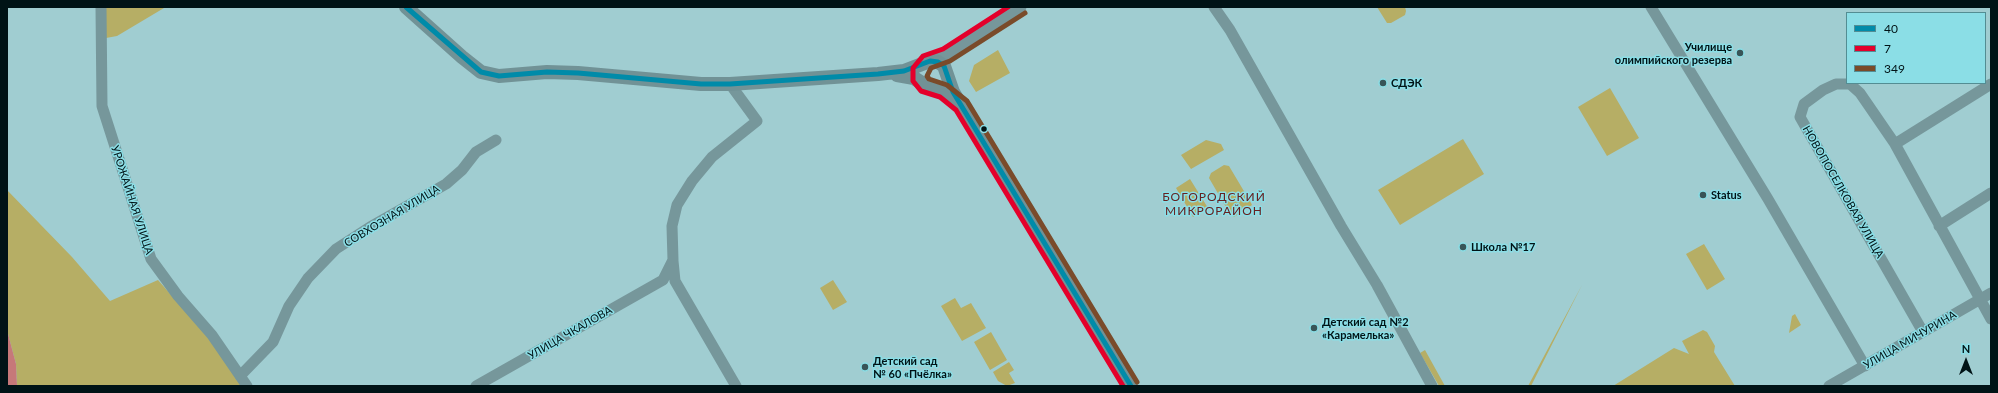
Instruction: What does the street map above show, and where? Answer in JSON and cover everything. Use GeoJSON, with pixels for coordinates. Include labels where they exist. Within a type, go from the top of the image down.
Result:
{"type":"FeatureCollection","features":[{"type":"Feature","properties":{"kind":"main road"},"geometry":{"type":"LineString","coordinates":[[406,7],[481,72],[499,76],[547,72],[578,73],[701,84],[730,84],[878,74],[904,71],[927,63],[941,64],[946,72],[953,92],[1131,386]]}},
{"type":"Feature","properties":{"kind":"main road"},"geometry":{"type":"LineString","coordinates":[[922,82],[920,71],[927,63]]}},
{"type":"Feature","properties":{"kind":"main road"},"geometry":{"type":"LineString","coordinates":[[936,88],[945,81],[946,72]]}},
{"type":"Feature","properties":{"kind":"main road"},"geometry":{"type":"LineString","coordinates":[[878,74],[908,76],[922,82],[928,87],[936,88],[949,94],[961,105]]}},
{"type":"Feature","properties":{"kind":"street","name":"УРОЖАЙНАЯ УЛИЦА"},"geometry":{"type":"LineString","coordinates":[[101,7],[102,106],[151,259],[178,296],[212,335],[247,386]]}},
{"type":"Feature","properties":{"kind":"street"},"geometry":{"type":"LineString","coordinates":[[927,63],[946,55],[1020,7]]}},
{"type":"Feature","properties":{"kind":"street"},"geometry":{"type":"LineString","coordinates":[[1214,7],[1230,30],[1310,172],[1377,285],[1432,386]]}},
{"type":"Feature","properties":{"kind":"street"},"geometry":{"type":"LineString","coordinates":[[1651,7],[1768,200],[1865,366]]}},
{"type":"Feature","properties":{"kind":"street"},"geometry":{"type":"LineString","coordinates":[[946,72],[948,58],[952,50]]}},
{"type":"Feature","properties":{"kind":"street"},"geometry":{"type":"LineString","coordinates":[[730,84],[758,121],[712,157],[692,181],[677,205],[672,226],[675,280],[736,386]]}},
{"type":"Feature","properties":{"kind":"street","name":"НОВОПОСЕЛКОВАЯ УЛИЦА"},"geometry":{"type":"LineString","coordinates":[[1923,332],[1800,117],[1804,104],[1823,90],[1836,84],[1850,84],[1860,93],[1894,144],[1991,319]]}},
{"type":"Feature","properties":{"kind":"street"},"geometry":{"type":"LineString","coordinates":[[1894,144],[1991,84]]}},
{"type":"Feature","properties":{"kind":"street","name":"СОВХОЗНАЯ УЛИЦА"},"geometry":{"type":"LineString","coordinates":[[240,376],[273,342],[289,306],[304,283],[336,249],[370,227],[446,184],[462,170],[476,152],[496,140]]}},
{"type":"Feature","properties":{"kind":"street"},"geometry":{"type":"LineString","coordinates":[[1939,226],[1991,193]]}},
{"type":"Feature","properties":{"kind":"street","name":"УЛИЦА ЧКАЛОВА"},"geometry":{"type":"LineString","coordinates":[[476,386],[663,280],[673,260]]}},
{"type":"Feature","properties":{"kind":"street","name":"УЛИЦА МИЧУРИНА"},"geometry":{"type":"LineString","coordinates":[[1829,386],[1991,293]]}},
{"type":"Feature","properties":{"kind":"shaded area"},"geometry":{"type":"Polygon","coordinates":[[[104,7],[164,8],[117,36],[106,38],[104,7]]]}},
{"type":"Feature","properties":{"kind":"shaded area"},"geometry":{"type":"Polygon","coordinates":[[[1377,7],[1405,7],[1406,11],[1405,15],[1391,23],[1387,23],[1377,7]]]}},
{"type":"Feature","properties":{"kind":"shaded area"},"geometry":{"type":"Polygon","coordinates":[[[998,50],[1010,73],[976,92],[969,81],[974,65],[998,50]]]}},
{"type":"Feature","properties":{"kind":"shaded area"},"geometry":{"type":"Polygon","coordinates":[[[1610,88],[1639,138],[1607,156],[1578,107],[1610,88]]]}},
{"type":"Feature","properties":{"kind":"shaded area"},"geometry":{"type":"Polygon","coordinates":[[[1463,139],[1484,174],[1400,225],[1378,190],[1463,139]]]}},
{"type":"Feature","properties":{"kind":"shaded area"},"geometry":{"type":"Polygon","coordinates":[[[1206,140],[1221,144],[1224,150],[1191,169],[1181,155],[1206,140]]]}},
{"type":"Feature","properties":{"kind":"shaded area"},"geometry":{"type":"Polygon","coordinates":[[[1224,165],[1229,166],[1252,205],[1234,217],[1230,214],[1209,178],[1211,173],[1224,165]]]}},
{"type":"Feature","properties":{"kind":"shaded area"},"geometry":{"type":"Polygon","coordinates":[[[1190,179],[1208,208],[1193,217],[1176,188],[1190,179]]]}},
{"type":"Feature","properties":{"kind":"shaded area"},"geometry":{"type":"Polygon","coordinates":[[[7,190],[72,257],[110,301],[158,280],[207,336],[242,386],[17,386],[16,364],[7,330],[7,190]]]}},
{"type":"Feature","properties":{"kind":"shaded area"},"geometry":{"type":"Polygon","coordinates":[[[1704,244],[1725,279],[1707,290],[1686,254],[1704,244]]]}},
{"type":"Feature","properties":{"kind":"shaded area"},"geometry":{"type":"Polygon","coordinates":[[[833,280],[847,302],[833,310],[820,288],[833,280]]]}},
{"type":"Feature","properties":{"kind":"shaded area"},"geometry":{"type":"Polygon","coordinates":[[[1582,285],[1531,386],[1528,386],[1582,285]]]}},
{"type":"Feature","properties":{"kind":"shaded area"},"geometry":{"type":"Polygon","coordinates":[[[955,298],[961,308],[971,303],[986,328],[962,341],[941,306],[955,298]]]}},
{"type":"Feature","properties":{"kind":"shaded area"},"geometry":{"type":"Polygon","coordinates":[[[1795,314],[1801,325],[1789,333],[1792,316],[1795,314]]]}},
{"type":"Feature","properties":{"kind":"shaded area"},"geometry":{"type":"Polygon","coordinates":[[[7,330],[16,364],[17,386],[7,386],[7,330]]]}},
{"type":"Feature","properties":{"kind":"shaded area"},"geometry":{"type":"Polygon","coordinates":[[[1703,330],[1707,332],[1715,346],[1714,352],[1735,386],[1613,386],[1674,348],[1689,354],[1682,341],[1703,330]]]}},
{"type":"Feature","properties":{"kind":"shaded area"},"geometry":{"type":"Polygon","coordinates":[[[991,332],[1007,360],[990,370],[974,342],[991,332]]]}},
{"type":"Feature","properties":{"kind":"shaded area"},"geometry":{"type":"Polygon","coordinates":[[[1425,350],[1445,386],[1439,386],[1420,353],[1425,350]]]}},
{"type":"Feature","properties":{"kind":"shaded area"},"geometry":{"type":"Polygon","coordinates":[[[1009,362],[1014,370],[1009,373],[1015,383],[1007,386],[998,381],[993,372],[1009,362]]]}},
{"type":"Feature","properties":{"kind":"transit line","name":"40"},"geometry":{"type":"LineString","coordinates":[[406,7],[481,72],[499,76],[547,72],[578,73],[701,84],[730,84],[878,74],[904,71],[930,61],[938,62],[944,66],[953,92],[1131,386]]}},
{"type":"Feature","properties":{"kind":"transit line","name":"7"},"geometry":{"type":"LineString","coordinates":[[1008,7],[943,49],[923,56],[913,68],[913,81],[921,91],[940,97],[956,110],[1123,386]]}},
{"type":"Feature","properties":{"kind":"transit line","name":"349"},"geometry":{"type":"LineString","coordinates":[[1025,13],[950,61],[931,68],[927,76],[929,79],[947,85],[967,101],[1137,382]]}},
{"type":"Feature","properties":{"kind":"place","name":"Училище олимпийского резерва"},"geometry":{"type":"Point","coordinates":[1740,53]}},
{"type":"Feature","properties":{"kind":"place","name":"СДЭК"},"geometry":{"type":"Point","coordinates":[1383,83]}},
{"type":"Feature","properties":{"kind":"place","name":"Status"},"geometry":{"type":"Point","coordinates":[1703,195]}},
{"type":"Feature","properties":{"kind":"place","name":"Школа №17"},"geometry":{"type":"Point","coordinates":[1463,247]}},
{"type":"Feature","properties":{"kind":"place","name":"Детский сад №2 «Карамелька»"},"geometry":{"type":"Point","coordinates":[1314,328]}},
{"type":"Feature","properties":{"kind":"place","name":"Детский сад № 60 «Пчёлка»"},"geometry":{"type":"Point","coordinates":[865,367]}},
{"type":"Feature","properties":{"kind":"district","name":"БОГОРОДСКИЙ МИКРОРАЙОН"},"geometry":{"type":"Point","coordinates":[1214,204]}}]}
